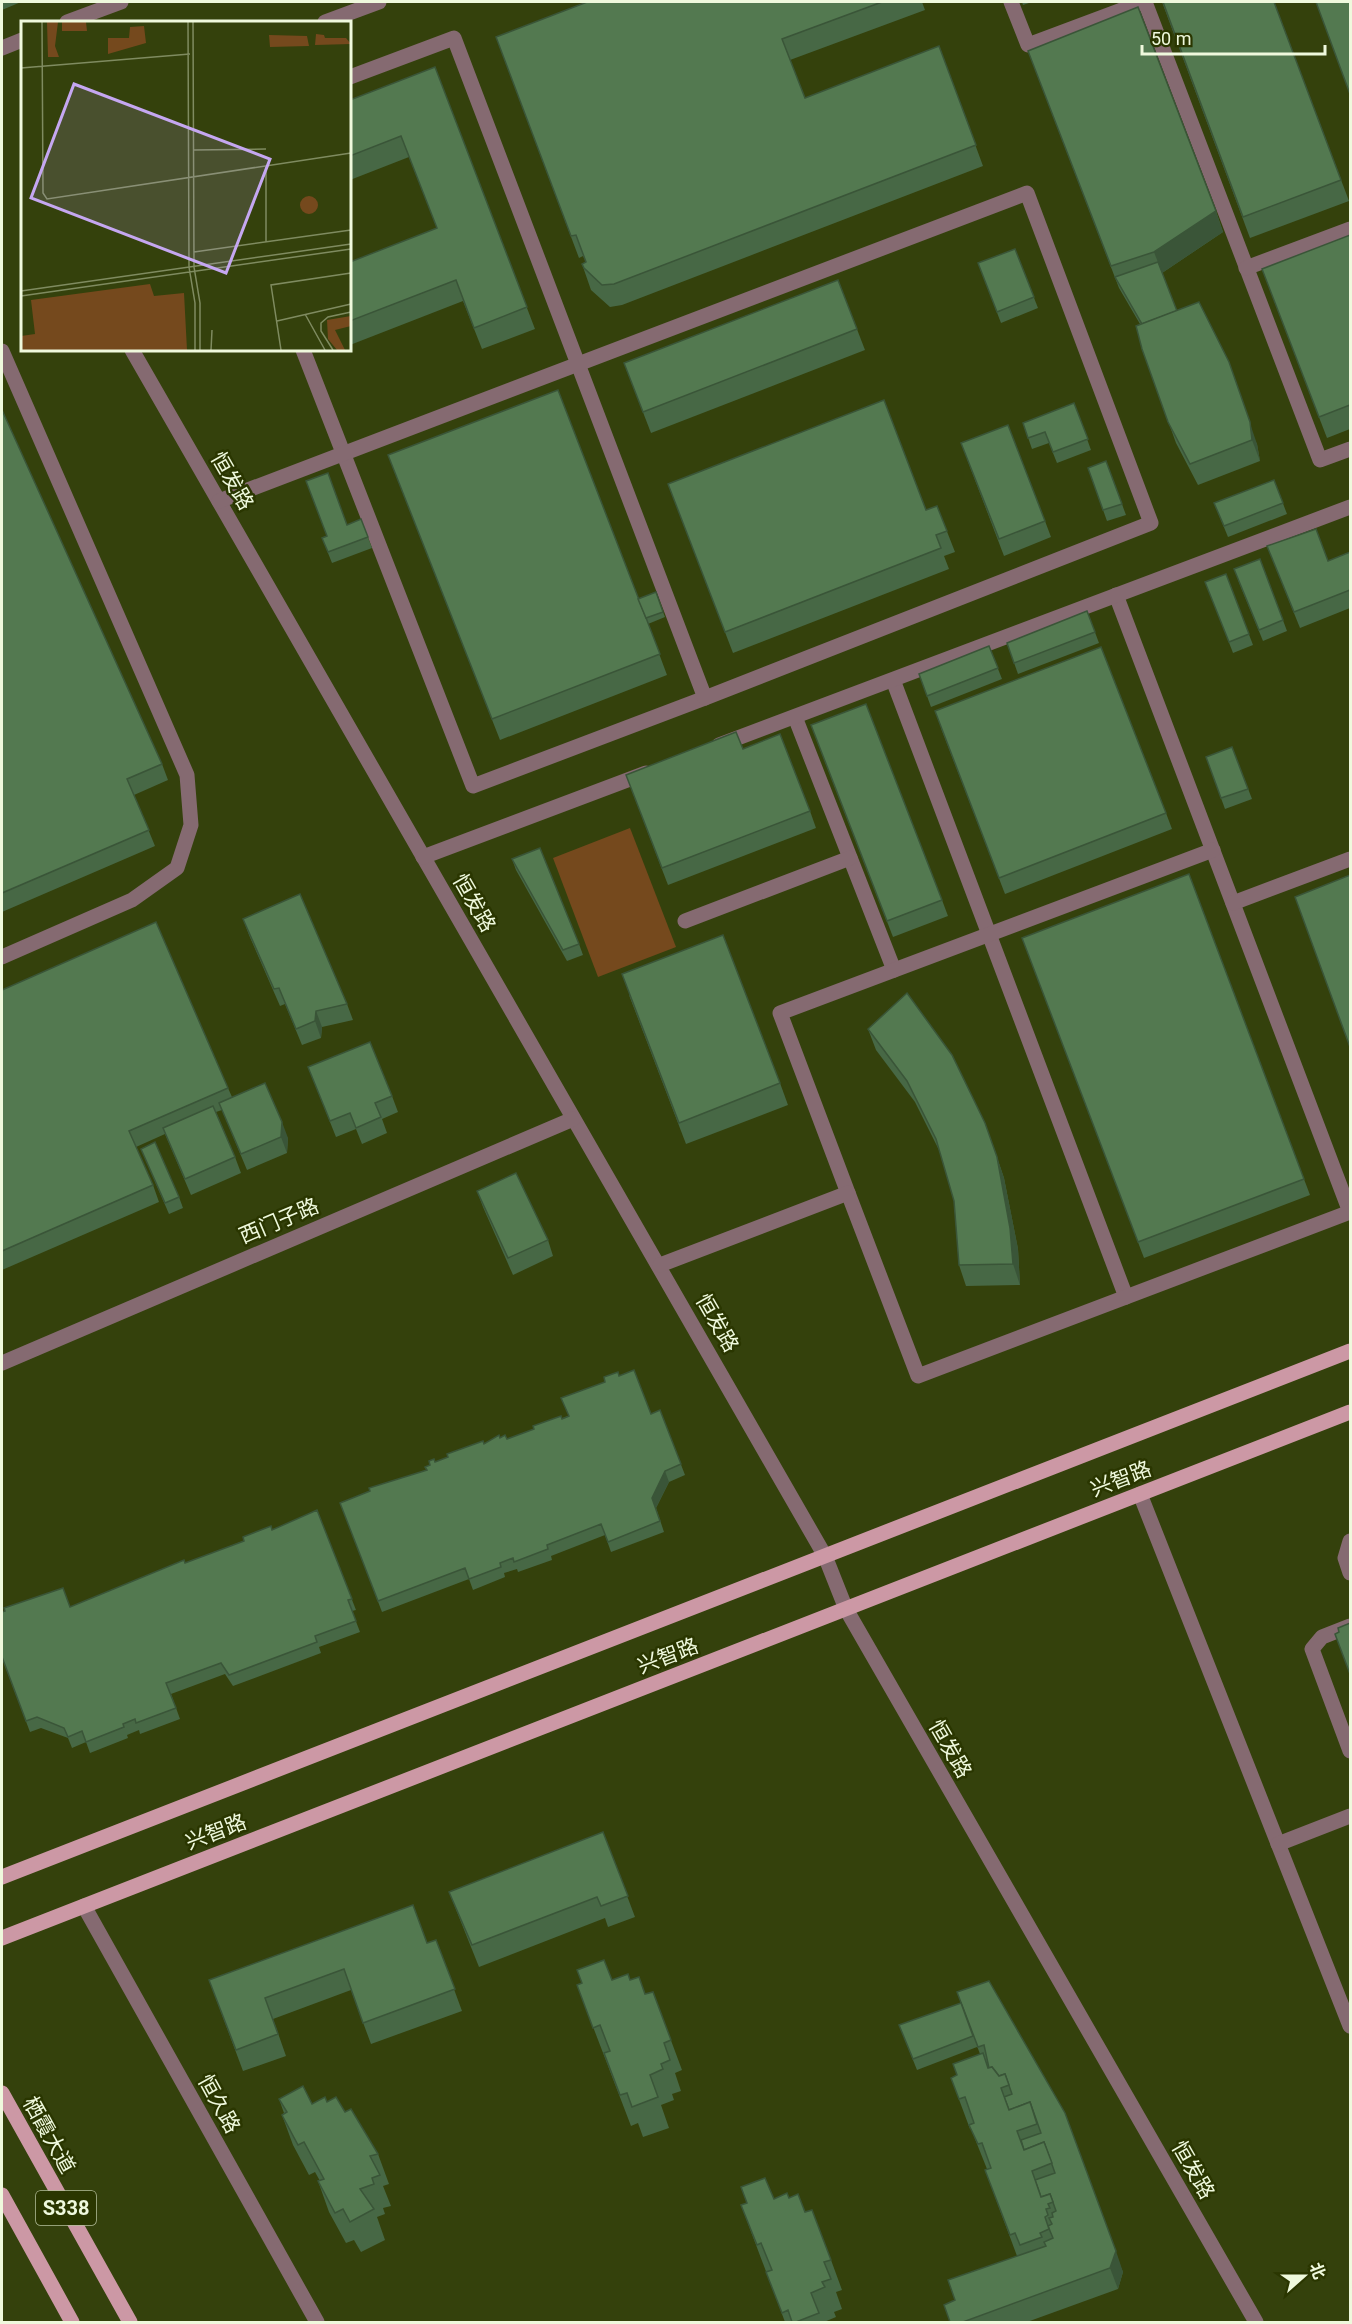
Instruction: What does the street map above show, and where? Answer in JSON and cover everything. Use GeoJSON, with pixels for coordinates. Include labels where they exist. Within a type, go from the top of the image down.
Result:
{"type":"FeatureCollection","features":[{"type":"Feature","properties":{"kind":"main road","name":"兴智路"},"geometry":{"type":"LineString","coordinates":[[2,1877],[1350,1351]]}},
{"type":"Feature","properties":{"kind":"main road","name":"兴智路"},"geometry":{"type":"LineString","coordinates":[[2,1938],[1350,1412]]}},
{"type":"Feature","properties":{"kind":"main road","name":"栖霞大道"},"geometry":{"type":"LineString","coordinates":[[2,2093],[130,2322]]}},
{"type":"Feature","properties":{"kind":"main road","name":"S338"},"geometry":{"type":"LineString","coordinates":[[2,2195],[72,2322]]}},
{"type":"Feature","properties":{"kind":"street"},"geometry":{"type":"LineString","coordinates":[[70,21],[121,2]]}},
{"type":"Feature","properties":{"kind":"street"},"geometry":{"type":"LineString","coordinates":[[328,21],[378,2]]}},
{"type":"Feature","properties":{"kind":"street"},"geometry":{"type":"LineString","coordinates":[[1011,2],[1028,45],[1144,2],[1320,460],[1350,449]]}},
{"type":"Feature","properties":{"kind":"street"},"geometry":{"type":"LineString","coordinates":[[351,77],[454,38],[576,365],[705,698]]}},
{"type":"Feature","properties":{"kind":"street"},"geometry":{"type":"LineString","coordinates":[[2,48],[21,40]]}},
{"type":"Feature","properties":{"kind":"street"},"geometry":{"type":"LineString","coordinates":[[219,501],[344,453],[1027,193],[1151,523],[705,698],[473,786],[344,453],[303,351]]}},
{"type":"Feature","properties":{"kind":"street"},"geometry":{"type":"LineString","coordinates":[[1246,268],[1350,229]]}},
{"type":"Feature","properties":{"kind":"street"},"geometry":{"type":"LineString","coordinates":[[2,351],[187,775],[191,825],[177,868],[132,900],[2,957]]}},
{"type":"Feature","properties":{"kind":"street","name":"恒发路"},"geometry":{"type":"LineString","coordinates":[[133,351],[573,1119],[660,1265],[825,1556],[846,1609],[1256,2322]]}},
{"type":"Feature","properties":{"kind":"street"},"geometry":{"type":"LineString","coordinates":[[707,750],[1350,507]]}},
{"type":"Feature","properties":{"kind":"street"},"geometry":{"type":"LineString","coordinates":[[1116,595],[1213,850],[1350,1212],[918,1376],[780,1014],[1213,850]]}},
{"type":"Feature","properties":{"kind":"street"},"geometry":{"type":"LineString","coordinates":[[892,680],[1126,1297]]}},
{"type":"Feature","properties":{"kind":"street"},"geometry":{"type":"LineString","coordinates":[[795,717],[894,970]]}},
{"type":"Feature","properties":{"kind":"street"},"geometry":{"type":"LineString","coordinates":[[423,857],[664,766]]}},
{"type":"Feature","properties":{"kind":"street"},"geometry":{"type":"LineString","coordinates":[[685,921],[850,858]]}},
{"type":"Feature","properties":{"kind":"street"},"geometry":{"type":"LineString","coordinates":[[1233,903],[1350,859]]}},
{"type":"Feature","properties":{"kind":"street","name":"西门子路"},"geometry":{"type":"LineString","coordinates":[[2,1363],[573,1119]]}},
{"type":"Feature","properties":{"kind":"street"},"geometry":{"type":"LineString","coordinates":[[660,1265],[848,1193]]}},
{"type":"Feature","properties":{"kind":"street"},"geometry":{"type":"LineString","coordinates":[[1140,1494],[1350,2026]]}},
{"type":"Feature","properties":{"kind":"street"},"geometry":{"type":"LineString","coordinates":[[1350,1541],[1345,1558],[1350,1573]]}},
{"type":"Feature","properties":{"kind":"street"},"geometry":{"type":"LineString","coordinates":[[1350,1626],[1322,1637],[1312,1649],[1350,1751]]}},
{"type":"Feature","properties":{"kind":"street"},"geometry":{"type":"LineString","coordinates":[[1278,1844],[1350,1816]]}},
{"type":"Feature","properties":{"kind":"street","name":"恒久路"},"geometry":{"type":"LineString","coordinates":[[84,1906],[317,2322]]}},
{"type":"Feature","properties":{"kind":"shaded area"},"geometry":{"type":"Polygon","coordinates":[[[630,828],[676,947],[598,977],[553,858],[630,828]]]}},
{"type":"Feature","properties":{"kind":"building"},"geometry":{"type":"Polygon","coordinates":[[[587,2],[882,2],[782,39],[805,98],[939,46],[976,145],[614,284],[602,285],[582,264],[586,262],[576,235],[571,236],[496,37],[587,2]]]}},
{"type":"Feature","properties":{"kind":"building"},"geometry":{"type":"Polygon","coordinates":[[[1163,2],[1274,2],[1341,180],[1243,217],[1163,2]]]}},
{"type":"Feature","properties":{"kind":"building"},"geometry":{"type":"Polygon","coordinates":[[[1316,2],[1350,2],[1350,94],[1316,2]]]}},
{"type":"Feature","properties":{"kind":"building"},"geometry":{"type":"Polygon","coordinates":[[[1138,7],[1216,211],[1154,252],[1111,266],[1028,51],[1138,7]]]}},
{"type":"Feature","properties":{"kind":"building"},"geometry":{"type":"Polygon","coordinates":[[[435,67],[527,307],[474,328],[456,280],[351,321],[351,262],[437,228],[401,136],[351,156],[351,100],[435,67]]]}},
{"type":"Feature","properties":{"kind":"building"},"geometry":{"type":"Polygon","coordinates":[[[1350,235],[1350,405],[1319,417],[1262,269],[1350,235]]]}},
{"type":"Feature","properties":{"kind":"building"},"geometry":{"type":"Polygon","coordinates":[[[1015,249],[1034,297],[997,312],[978,263],[1015,249]]]}},
{"type":"Feature","properties":{"kind":"building"},"geometry":{"type":"Polygon","coordinates":[[[1158,262],[1177,311],[1142,324],[1115,277],[1158,262]]]}},
{"type":"Feature","properties":{"kind":"building"},"geometry":{"type":"Polygon","coordinates":[[[838,280],[857,329],[643,412],[624,363],[838,280]]]}},
{"type":"Feature","properties":{"kind":"building"},"geometry":{"type":"Polygon","coordinates":[[[1199,302],[1229,362],[1250,422],[1252,440],[1190,464],[1168,422],[1136,326],[1199,302]]]}},
{"type":"Feature","properties":{"kind":"building"},"geometry":{"type":"Polygon","coordinates":[[[558,390],[660,654],[492,719],[388,455],[558,390]]]}},
{"type":"Feature","properties":{"kind":"building"},"geometry":{"type":"Polygon","coordinates":[[[884,400],[926,510],[937,506],[947,531],[936,535],[941,548],[725,632],[668,484],[884,400]]]}},
{"type":"Feature","properties":{"kind":"building"},"geometry":{"type":"Polygon","coordinates":[[[1074,403],[1088,439],[1053,452],[1045,432],[1028,438],[1023,423],[1074,403]]]}},
{"type":"Feature","properties":{"kind":"building"},"geometry":{"type":"Polygon","coordinates":[[[2,410],[162,764],[127,779],[149,830],[2,893],[2,410]]]}},
{"type":"Feature","properties":{"kind":"building"},"geometry":{"type":"Polygon","coordinates":[[[1008,425],[1045,521],[999,539],[961,443],[1008,425]]]}},
{"type":"Feature","properties":{"kind":"building"},"geometry":{"type":"Polygon","coordinates":[[[1106,461],[1122,504],[1103,510],[1088,468],[1106,461]]]}},
{"type":"Feature","properties":{"kind":"building"},"geometry":{"type":"Polygon","coordinates":[[[328,473],[347,525],[361,519],[368,537],[328,552],[322,538],[327,536],[306,481],[328,473]]]}},
{"type":"Feature","properties":{"kind":"building"},"geometry":{"type":"Polygon","coordinates":[[[1274,480],[1283,503],[1224,526],[1214,503],[1274,480]]]}},
{"type":"Feature","properties":{"kind":"building"},"geometry":{"type":"Polygon","coordinates":[[[1316,529],[1328,561],[1350,552],[1350,590],[1294,612],[1267,546],[1316,529]]]}},
{"type":"Feature","properties":{"kind":"building"},"geometry":{"type":"Polygon","coordinates":[[[1260,559],[1283,620],[1259,630],[1234,569],[1260,559]]]}},
{"type":"Feature","properties":{"kind":"building"},"geometry":{"type":"Polygon","coordinates":[[[1226,574],[1249,634],[1229,642],[1205,582],[1226,574]]]}},
{"type":"Feature","properties":{"kind":"building"},"geometry":{"type":"Polygon","coordinates":[[[656,592],[663,612],[646,618],[638,599],[656,592]]]}},
{"type":"Feature","properties":{"kind":"building"},"geometry":{"type":"Polygon","coordinates":[[[1087,611],[1095,632],[1014,663],[1007,643],[1087,611]]]}},
{"type":"Feature","properties":{"kind":"building"},"geometry":{"type":"Polygon","coordinates":[[[989,646],[998,668],[927,696],[919,674],[989,646]]]}},
{"type":"Feature","properties":{"kind":"building"},"geometry":{"type":"Polygon","coordinates":[[[1101,647],[1166,813],[999,878],[935,711],[1101,647]]]}},
{"type":"Feature","properties":{"kind":"building"},"geometry":{"type":"Polygon","coordinates":[[[866,704],[942,900],[887,921],[811,725],[866,704]]]}},
{"type":"Feature","properties":{"kind":"building"},"geometry":{"type":"Polygon","coordinates":[[[736,732],[743,749],[780,734],[810,811],[662,868],[626,775],[736,732]]]}},
{"type":"Feature","properties":{"kind":"building"},"geometry":{"type":"Polygon","coordinates":[[[1232,747],[1248,789],[1221,798],[1206,757],[1232,747]]]}},
{"type":"Feature","properties":{"kind":"building"},"geometry":{"type":"Polygon","coordinates":[[[540,848],[579,944],[563,950],[512,859],[540,848]]]}},
{"type":"Feature","properties":{"kind":"building"},"geometry":{"type":"Polygon","coordinates":[[[1189,874],[1304,1179],[1138,1242],[1022,938],[1189,874]]]}},
{"type":"Feature","properties":{"kind":"building"},"geometry":{"type":"Polygon","coordinates":[[[1350,875],[1350,1047],[1295,897],[1350,875]]]}},
{"type":"Feature","properties":{"kind":"building"},"geometry":{"type":"Polygon","coordinates":[[[300,894],[347,1004],[316,1011],[315,1021],[296,1029],[279,988],[274,989],[243,919],[300,894]]]}},
{"type":"Feature","properties":{"kind":"building"},"geometry":{"type":"Polygon","coordinates":[[[156,922],[228,1088],[129,1131],[153,1185],[2,1251],[2,990],[156,922]]]}},
{"type":"Feature","properties":{"kind":"building"},"geometry":{"type":"Polygon","coordinates":[[[723,935],[780,1083],[679,1123],[622,974],[723,935]]]}},
{"type":"Feature","properties":{"kind":"building"},"geometry":{"type":"Polygon","coordinates":[[[907,993],[952,1055],[985,1123],[997,1157],[1010,1228],[1013,1264],[959,1265],[954,1201],[936,1139],[907,1081],[868,1029],[907,993]]]}},
{"type":"Feature","properties":{"kind":"building"},"geometry":{"type":"Polygon","coordinates":[[[370,1042],[392,1096],[375,1103],[381,1117],[356,1128],[350,1113],[330,1121],[308,1067],[370,1042]]]}},
{"type":"Feature","properties":{"kind":"building"},"geometry":{"type":"Polygon","coordinates":[[[265,1083],[282,1122],[281,1137],[241,1154],[219,1103],[265,1083]]]}},
{"type":"Feature","properties":{"kind":"building"},"geometry":{"type":"Polygon","coordinates":[[[213,1106],[235,1157],[185,1179],[163,1128],[213,1106]]]}},
{"type":"Feature","properties":{"kind":"building"},"geometry":{"type":"Polygon","coordinates":[[[155,1142],[179,1197],[165,1203],[141,1149],[155,1142]]]}},
{"type":"Feature","properties":{"kind":"building"},"geometry":{"type":"Polygon","coordinates":[[[516,1173],[548,1240],[508,1258],[477,1191],[516,1173]]]}},
{"type":"Feature","properties":{"kind":"building"},"geometry":{"type":"Polygon","coordinates":[[[634,1370],[651,1414],[660,1410],[681,1464],[665,1471],[652,1498],[660,1521],[608,1542],[601,1524],[547,1545],[548,1549],[514,1562],[513,1558],[500,1563],[501,1567],[469,1579],[465,1568],[378,1601],[340,1503],[370,1491],[369,1488],[427,1470],[425,1467],[430,1465],[429,1461],[434,1459],[435,1462],[448,1457],[447,1454],[483,1441],[484,1444],[499,1435],[500,1438],[505,1435],[507,1439],[534,1429],[533,1426],[561,1416],[562,1419],[569,1416],[561,1398],[605,1382],[604,1377],[618,1372],[619,1376],[634,1370]]]}},
{"type":"Feature","properties":{"kind":"building"},"geometry":{"type":"Polygon","coordinates":[[[317,1510],[352,1599],[348,1600],[356,1621],[315,1636],[317,1642],[229,1675],[221,1663],[166,1683],[176,1708],[136,1723],[135,1719],[123,1724],[124,1727],[86,1742],[82,1731],[68,1737],[64,1728],[37,1717],[26,1721],[2,1657],[2,1612],[5,1611],[4,1608],[63,1588],[70,1607],[184,1560],[185,1563],[244,1541],[243,1537],[271,1526],[272,1530],[317,1510]]]}},
{"type":"Feature","properties":{"kind":"building"},"geometry":{"type":"Polygon","coordinates":[[[1350,1623],[1350,1674],[1335,1634],[1339,1632],[1338,1628],[1350,1623]]]}},
{"type":"Feature","properties":{"kind":"building"},"geometry":{"type":"Polygon","coordinates":[[[603,1832],[628,1896],[601,1906],[597,1897],[472,1945],[449,1892],[603,1832]]]}},
{"type":"Feature","properties":{"kind":"building"},"geometry":{"type":"Polygon","coordinates":[[[413,1905],[427,1943],[436,1940],[455,1989],[363,2023],[344,1969],[265,1998],[278,2034],[236,2050],[209,1980],[413,1905]]]}},
{"type":"Feature","properties":{"kind":"building"},"geometry":{"type":"Polygon","coordinates":[[[604,1960],[612,1980],[628,1974],[630,1980],[639,1977],[645,1994],[653,1992],[671,2040],[664,2043],[670,2060],[661,2064],[663,2069],[650,2075],[658,2097],[632,2107],[627,2093],[620,2095],[604,2053],[610,2051],[600,2025],[593,2028],[577,1985],[582,1983],[577,1970],[604,1960]]]}},
{"type":"Feature","properties":{"kind":"building"},"geometry":{"type":"Polygon","coordinates":[[[989,1981],[1065,2113],[1116,2251],[1110,2268],[963,2322],[950,2322],[944,2305],[955,2300],[948,2280],[1046,2246],[1044,2242],[1053,2238],[1048,2226],[1052,2224],[1049,2218],[1053,2217],[1052,2213],[1056,2211],[1050,2194],[1041,2197],[1035,2180],[1055,2173],[1044,2142],[1024,2150],[1021,2140],[1041,2133],[1030,2102],[1009,2110],[1004,2097],[1012,2094],[1005,2074],[999,2076],[992,2067],[989,2068],[984,2045],[978,2047],[957,1992],[989,1981]]]}},
{"type":"Feature","properties":{"kind":"building"},"geometry":{"type":"Polygon","coordinates":[[[961,2003],[973,2036],[913,2059],[899,2025],[961,2003]]]}},
{"type":"Feature","properties":{"kind":"building"},"geometry":{"type":"Polygon","coordinates":[[[983,2053],[988,2068],[992,2067],[999,2076],[1005,2074],[1009,2085],[1001,2088],[1009,2110],[1030,2102],[1037,2124],[1017,2131],[1024,2150],[1044,2142],[1052,2163],[1032,2171],[1041,2197],[1050,2194],[1053,2202],[1048,2204],[1050,2208],[1046,2209],[1048,2215],[1045,2217],[1049,2229],[1040,2233],[1042,2237],[1020,2245],[1015,2233],[1010,2235],[985,2170],[991,2168],[982,2143],[978,2144],[969,2125],[974,2123],[965,2097],[959,2099],[951,2078],[957,2075],[953,2064],[983,2053]]]}},
{"type":"Feature","properties":{"kind":"building"},"geometry":{"type":"Polygon","coordinates":[[[303,2086],[312,2104],[325,2097],[327,2102],[336,2097],[345,2112],[351,2109],[378,2154],[370,2156],[380,2175],[372,2178],[374,2184],[360,2189],[374,2209],[350,2222],[343,2209],[335,2213],[318,2181],[324,2179],[304,2142],[298,2145],[282,2115],[287,2112],[279,2099],[303,2086]]]}},
{"type":"Feature","properties":{"kind":"building"},"geometry":{"type":"Polygon","coordinates":[[[765,2178],[774,2199],[787,2193],[789,2198],[798,2194],[805,2212],[812,2210],[831,2260],[824,2262],[831,2279],[822,2282],[825,2287],[811,2293],[819,2313],[796,2322],[792,2322],[788,2310],[782,2313],[766,2272],[772,2270],[761,2243],[757,2245],[741,2205],[747,2203],[741,2187],[765,2178]]]}}]}
